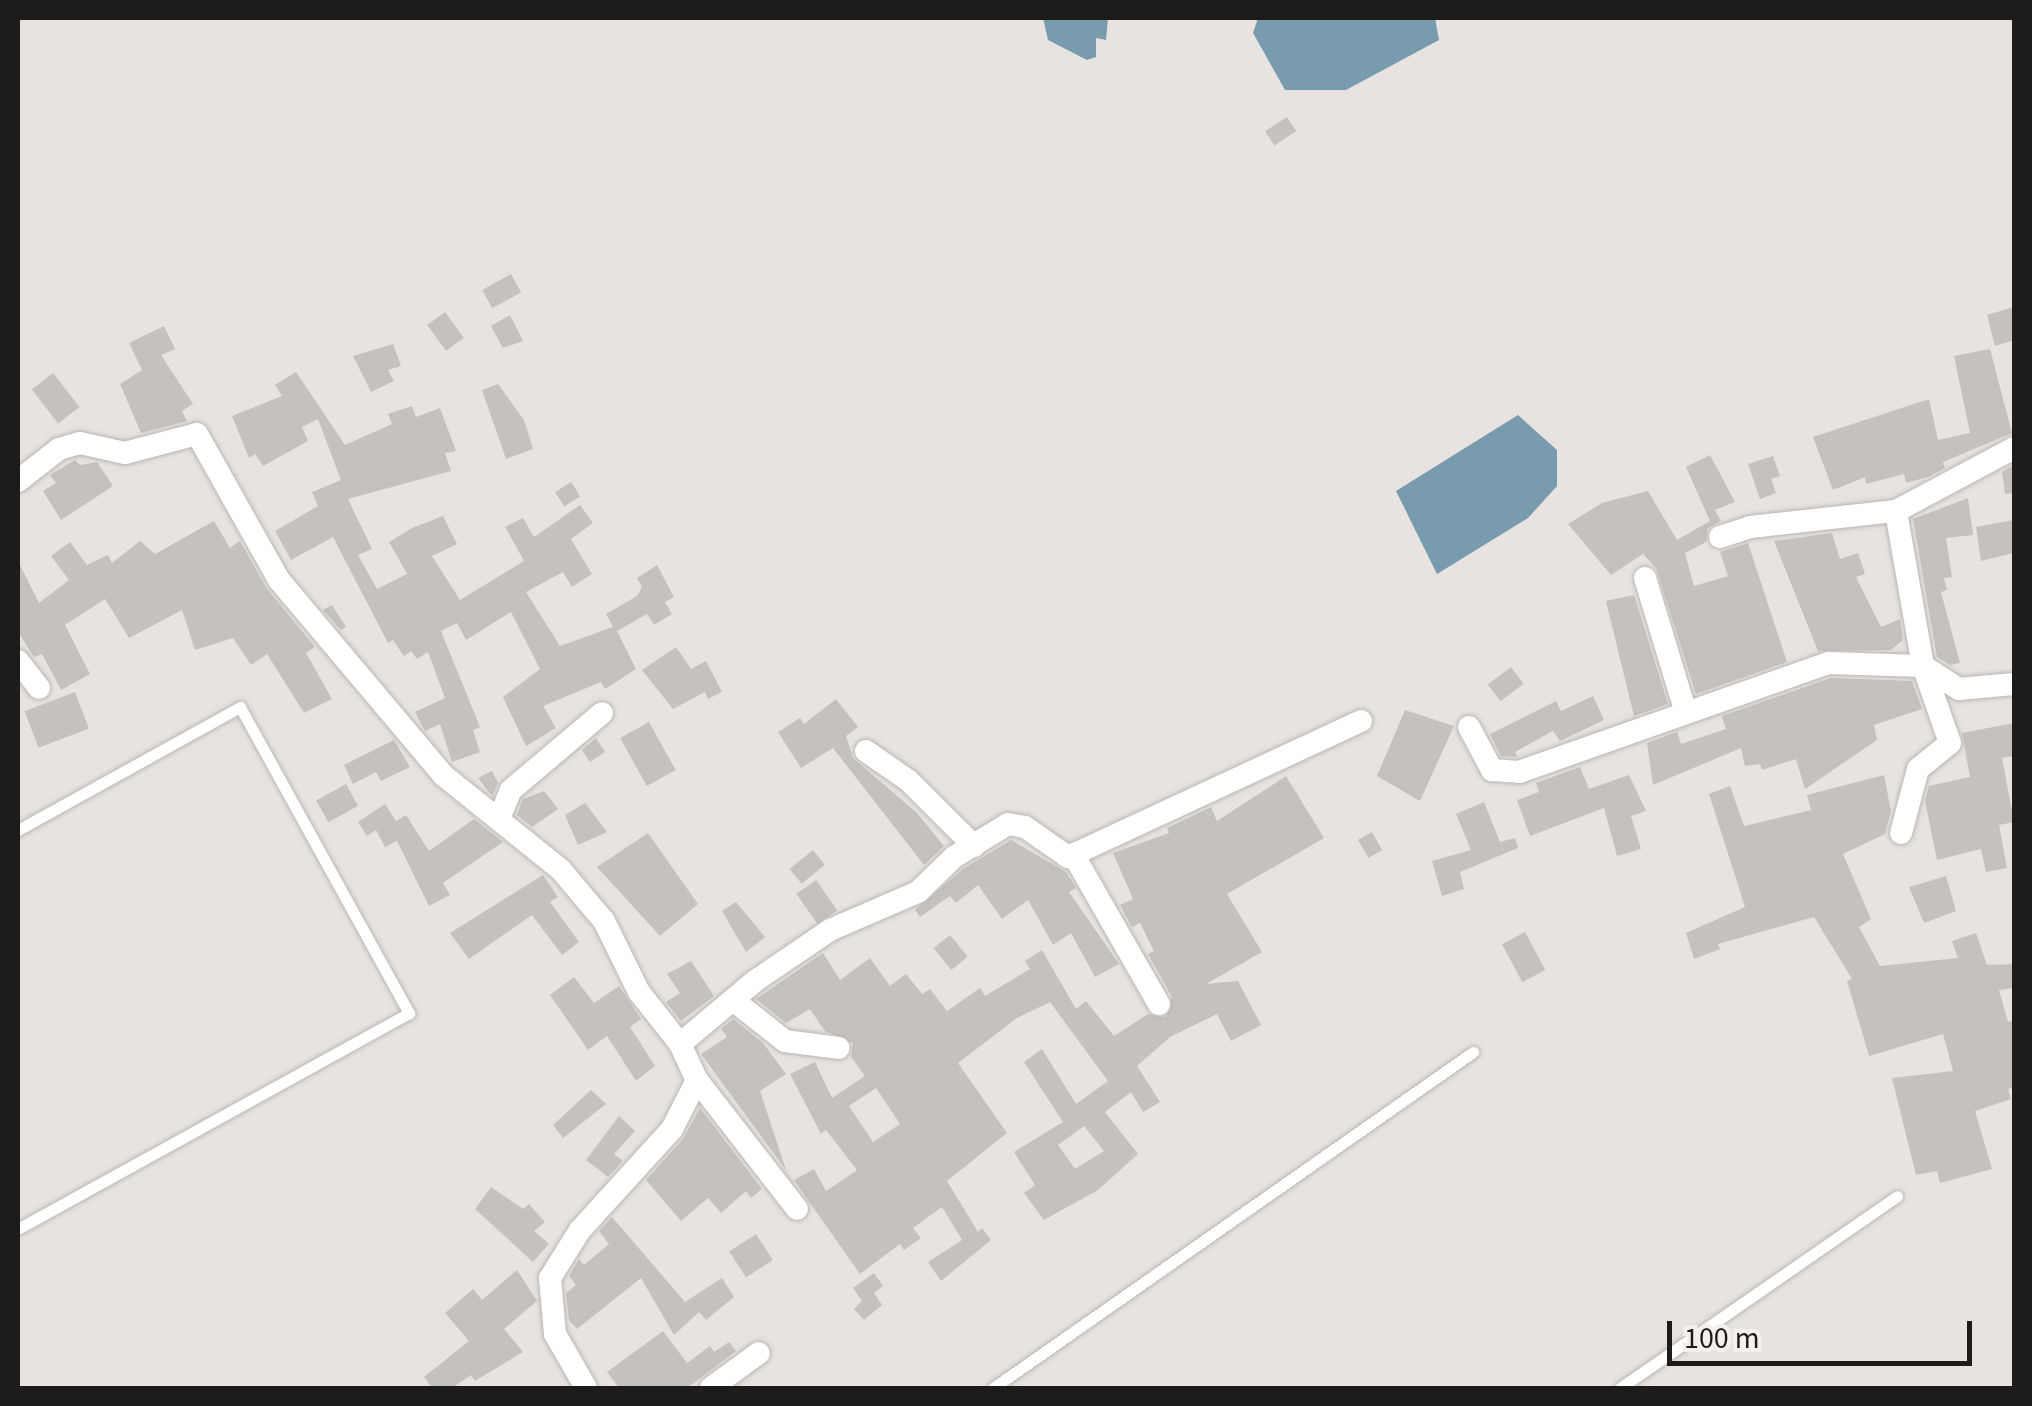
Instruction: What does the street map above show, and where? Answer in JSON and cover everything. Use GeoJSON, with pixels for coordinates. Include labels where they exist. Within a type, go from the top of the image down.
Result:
{"type":"FeatureCollection","features":[{"type":"Feature","properties":{"kind":"street"},"geometry":{"type":"LineString","coordinates":[[18,482],[59,449],[80,443],[125,454],[188,432],[196,434],[279,580],[443,775],[561,870],[604,921],[639,992],[680,1044],[697,1080],[797,1209]]}},
{"type":"Feature","properties":{"kind":"street"},"geometry":{"type":"LineString","coordinates":[[1720,537],[1750,527],[1896,511],[2014,448]]}},
{"type":"Feature","properties":{"kind":"street"},"geometry":{"type":"LineString","coordinates":[[1896,511],[1923,666],[1950,743],[1918,769],[1901,834]]}},
{"type":"Feature","properties":{"kind":"street"},"geometry":{"type":"LineString","coordinates":[[1645,578],[1686,713]]}},
{"type":"Feature","properties":{"kind":"street"},"geometry":{"type":"LineString","coordinates":[[18,662],[39,688]]}},
{"type":"Feature","properties":{"kind":"street"},"geometry":{"type":"LineString","coordinates":[[1469,727],[1492,770],[1520,772],[1829,663],[1923,666],[1959,689],[2014,684]]}},
{"type":"Feature","properties":{"kind":"street"},"geometry":{"type":"LineString","coordinates":[[499,818],[511,790],[602,713]]}},
{"type":"Feature","properties":{"kind":"street"},"geometry":{"type":"LineString","coordinates":[[680,1044],[732,1000],[830,930],[918,892],[974,846],[1018,824],[1061,857],[1073,854],[1361,721]]}},
{"type":"Feature","properties":{"kind":"street"},"geometry":{"type":"LineString","coordinates":[[866,751],[909,782],[974,846]]}},
{"type":"Feature","properties":{"kind":"street"},"geometry":{"type":"LineString","coordinates":[[1073,854],[1159,1004]]}},
{"type":"Feature","properties":{"kind":"street"},"geometry":{"type":"LineString","coordinates":[[732,1000],[784,1041],[839,1048]]}},
{"type":"Feature","properties":{"kind":"street"},"geometry":{"type":"LineString","coordinates":[[586,1388],[555,1334],[550,1278],[580,1230],[672,1129],[697,1080]]}},
{"type":"Feature","properties":{"kind":"street"},"geometry":{"type":"LineString","coordinates":[[711,1388],[758,1353]]}},
{"type":"Feature","properties":{"kind":"lane"},"geometry":{"type":"LineString","coordinates":[[18,830],[240,706],[409,1012],[18,1229]]}},
{"type":"Feature","properties":{"kind":"lane"},"geometry":{"type":"LineString","coordinates":[[993,1388],[1473,1052]]}},
{"type":"Feature","properties":{"kind":"lane"},"geometry":{"type":"LineString","coordinates":[[1620,1388],[1896,1196]]}},
{"type":"Feature","properties":{"kind":"water"},"geometry":{"type":"Polygon","coordinates":[[[1043,18],[1108,18],[1106,40],[1096,38],[1096,57],[1087,60],[1048,40],[1043,18]]]}},
{"type":"Feature","properties":{"kind":"water"},"geometry":{"type":"Polygon","coordinates":[[[1258,18],[1435,18],[1439,40],[1346,90],[1285,90],[1253,33],[1258,18]]]}},
{"type":"Feature","properties":{"kind":"water"},"geometry":{"type":"Polygon","coordinates":[[[1518,415],[1557,450],[1557,486],[1528,518],[1437,574],[1396,491],[1518,415]]]}},
{"type":"Feature","properties":{"kind":"building"},"geometry":{"type":"Polygon","coordinates":[[[1287,117],[1296,131],[1274,145],[1265,131],[1287,117]]]}},
{"type":"Feature","properties":{"kind":"building"},"geometry":{"type":"Polygon","coordinates":[[[511,274],[521,292],[492,308],[482,290],[511,274]]]}},
{"type":"Feature","properties":{"kind":"building"},"geometry":{"type":"Polygon","coordinates":[[[2014,307],[2014,340],[1995,346],[1987,315],[2014,307]]]}},
{"type":"Feature","properties":{"kind":"building"},"geometry":{"type":"Polygon","coordinates":[[[445,312],[464,338],[446,351],[427,325],[445,312]]]}},
{"type":"Feature","properties":{"kind":"building"},"geometry":{"type":"Polygon","coordinates":[[[510,315],[523,341],[503,348],[491,326],[510,315]]]}},
{"type":"Feature","properties":{"kind":"building"},"geometry":{"type":"Polygon","coordinates":[[[164,326],[175,349],[161,355],[193,404],[182,411],[187,421],[141,433],[120,384],[142,370],[129,343],[164,326]]]}},
{"type":"Feature","properties":{"kind":"building"},"geometry":{"type":"Polygon","coordinates":[[[393,344],[401,366],[388,370],[394,381],[371,392],[353,356],[393,344]]]}},
{"type":"Feature","properties":{"kind":"building"},"geometry":{"type":"Polygon","coordinates":[[[1990,349],[2012,433],[1943,462],[1945,468],[1928,477],[1906,483],[1904,474],[1866,484],[1865,477],[1833,490],[1813,437],[1929,399],[1938,440],[1970,433],[1954,356],[1990,349]]]}},
{"type":"Feature","properties":{"kind":"building"},"geometry":{"type":"Polygon","coordinates":[[[296,372],[345,445],[392,424],[388,414],[412,406],[416,417],[440,408],[456,451],[445,453],[451,471],[348,499],[372,549],[358,555],[377,589],[407,574],[389,542],[412,528],[443,516],[457,544],[432,556],[460,600],[524,561],[505,527],[523,518],[534,537],[580,505],[593,523],[571,539],[592,574],[572,587],[563,572],[526,592],[560,646],[613,627],[606,614],[637,596],[642,587],[637,578],[657,565],[674,597],[665,602],[672,614],[654,625],[647,614],[617,631],[636,669],[605,689],[601,682],[543,706],[556,728],[526,746],[503,697],[540,669],[511,612],[466,640],[457,623],[441,631],[480,727],[473,730],[480,752],[452,762],[440,724],[425,731],[415,712],[445,698],[428,652],[417,659],[411,651],[404,656],[393,640],[388,643],[333,537],[291,560],[275,531],[318,506],[312,492],[341,480],[318,419],[302,427],[308,441],[263,466],[255,454],[249,458],[232,416],[282,396],[275,385],[296,372]]]}},
{"type":"Feature","properties":{"kind":"building"},"geometry":{"type":"Polygon","coordinates":[[[53,373],[79,407],[58,424],[32,390],[53,373]]]}},
{"type":"Feature","properties":{"kind":"building"},"geometry":{"type":"Polygon","coordinates":[[[498,384],[524,420],[533,449],[506,459],[482,390],[498,384]]]}},
{"type":"Feature","properties":{"kind":"building"},"geometry":{"type":"Polygon","coordinates":[[[1710,455],[1735,502],[1715,510],[1721,521],[1708,528],[1706,542],[1685,553],[1694,586],[1728,576],[1720,552],[1748,543],[1787,662],[1696,694],[1656,568],[1643,554],[1611,575],[1568,524],[1602,503],[1648,491],[1677,540],[1710,521],[1686,467],[1710,455]]]}},
{"type":"Feature","properties":{"kind":"building"},"geometry":{"type":"Polygon","coordinates":[[[1773,456],[1780,476],[1771,479],[1776,493],[1760,499],[1748,464],[1773,456]]]}},
{"type":"Feature","properties":{"kind":"building"},"geometry":{"type":"Polygon","coordinates":[[[75,460],[80,465],[97,462],[113,486],[61,520],[43,491],[56,483],[50,475],[75,460]]]}},
{"type":"Feature","properties":{"kind":"building"},"geometry":{"type":"Polygon","coordinates":[[[2014,465],[2014,493],[2005,494],[2002,472],[2014,465]]]}},
{"type":"Feature","properties":{"kind":"building"},"geometry":{"type":"Polygon","coordinates":[[[571,482],[580,496],[564,507],[555,492],[571,482]]]}},
{"type":"Feature","properties":{"kind":"building"},"geometry":{"type":"Polygon","coordinates":[[[1968,498],[1973,535],[1946,538],[1952,577],[1944,578],[1947,590],[1941,592],[1960,663],[1950,665],[1937,657],[1913,519],[1968,498]]]}},
{"type":"Feature","properties":{"kind":"building"},"geometry":{"type":"Polygon","coordinates":[[[2013,520],[2014,553],[1981,561],[1976,527],[2013,520]]]}},
{"type":"Feature","properties":{"kind":"building"},"geometry":{"type":"Polygon","coordinates":[[[214,521],[230,548],[240,541],[267,589],[315,647],[306,653],[332,699],[304,713],[267,654],[251,665],[233,638],[195,650],[182,610],[129,638],[105,599],[65,625],[90,674],[61,690],[42,654],[34,657],[18,632],[18,561],[39,603],[69,580],[51,556],[70,542],[87,565],[108,555],[112,563],[140,541],[155,554],[214,521]]]}},
{"type":"Feature","properties":{"kind":"building"},"geometry":{"type":"Polygon","coordinates":[[[1832,533],[1840,559],[1858,553],[1865,574],[1856,577],[1881,627],[1900,619],[1903,640],[1891,650],[1818,651],[1774,541],[1832,533]]]}},
{"type":"Feature","properties":{"kind":"building"},"geometry":{"type":"Polygon","coordinates":[[[1634,595],[1668,704],[1634,716],[1606,601],[1634,595]]]}},
{"type":"Feature","properties":{"kind":"building"},"geometry":{"type":"Polygon","coordinates":[[[332,605],[346,627],[341,630],[323,610],[332,605]]]}},
{"type":"Feature","properties":{"kind":"building"},"geometry":{"type":"Polygon","coordinates":[[[676,647],[691,669],[706,661],[722,692],[708,699],[705,692],[673,709],[642,670],[676,647]]]}},
{"type":"Feature","properties":{"kind":"building"},"geometry":{"type":"Polygon","coordinates":[[[1511,667],[1524,684],[1500,701],[1488,684],[1511,667]]]}},
{"type":"Feature","properties":{"kind":"building"},"geometry":{"type":"Polygon","coordinates":[[[1831,678],[1912,681],[1922,709],[1874,725],[1877,740],[1805,789],[1796,759],[1762,770],[1760,764],[1745,766],[1741,748],[1653,785],[1647,743],[1677,732],[1681,744],[1726,729],[1722,716],[1831,678]]]}},
{"type":"Feature","properties":{"kind":"building"},"geometry":{"type":"Polygon","coordinates":[[[75,692],[89,728],[39,748],[25,711],[75,692]]]}},
{"type":"Feature","properties":{"kind":"building"},"geometry":{"type":"Polygon","coordinates":[[[1593,696],[1604,720],[1560,741],[1553,731],[1515,752],[1517,757],[1501,756],[1490,734],[1556,701],[1561,711],[1593,696]]]}},
{"type":"Feature","properties":{"kind":"building"},"geometry":{"type":"Polygon","coordinates":[[[836,699],[858,727],[846,736],[853,758],[917,813],[944,846],[924,865],[833,748],[801,768],[778,732],[800,718],[804,724],[836,699]]]}},
{"type":"Feature","properties":{"kind":"building"},"geometry":{"type":"Polygon","coordinates":[[[1405,710],[1454,726],[1420,801],[1377,776],[1405,710]]]}},
{"type":"Feature","properties":{"kind":"building"},"geometry":{"type":"Polygon","coordinates":[[[649,722],[676,770],[647,786],[620,738],[649,722]]]}},
{"type":"Feature","properties":{"kind":"building"},"geometry":{"type":"Polygon","coordinates":[[[2014,723],[2014,756],[2002,758],[2014,822],[1999,825],[2007,868],[1986,872],[1981,849],[1937,860],[1925,801],[1929,786],[1970,777],[1962,733],[2014,723]]]}},
{"type":"Feature","properties":{"kind":"building"},"geometry":{"type":"Polygon","coordinates":[[[596,738],[605,752],[590,762],[582,750],[596,738]]]}},
{"type":"Feature","properties":{"kind":"building"},"geometry":{"type":"Polygon","coordinates":[[[394,740],[410,767],[381,781],[376,772],[353,784],[344,765],[394,740]]]}},
{"type":"Feature","properties":{"kind":"building"},"geometry":{"type":"Polygon","coordinates":[[[1580,767],[1589,789],[1629,775],[1646,811],[1631,816],[1641,849],[1617,856],[1604,808],[1530,836],[1517,800],[1539,792],[1536,783],[1580,767]]]}},
{"type":"Feature","properties":{"kind":"building"},"geometry":{"type":"Polygon","coordinates":[[[492,771],[498,783],[492,796],[478,778],[492,771]]]}},
{"type":"Feature","properties":{"kind":"building"},"geometry":{"type":"Polygon","coordinates":[[[1884,775],[1891,811],[1885,834],[1843,854],[1871,919],[1859,927],[1880,966],[1958,958],[1952,941],[1976,933],[1987,965],[2014,964],[2014,988],[1999,990],[2008,1022],[2014,1020],[2014,1087],[2008,1089],[2011,1099],[1975,1111],[1992,1169],[1940,1183],[1937,1171],[1916,1175],[1892,1078],[1953,1071],[1943,1034],[1869,1056],[1847,981],[1852,979],[1814,917],[1718,944],[1720,949],[1694,959],[1686,933],[1745,907],[1709,794],[1730,786],[1744,826],[1811,810],[1807,795],[1884,775]]]}},
{"type":"Feature","properties":{"kind":"building"},"geometry":{"type":"Polygon","coordinates":[[[1286,776],[1324,838],[1227,894],[1262,952],[1206,984],[1238,981],[1261,1025],[1231,1041],[1217,1014],[1170,1037],[1137,1066],[1160,1102],[1143,1112],[1131,1092],[1105,1112],[1138,1154],[1098,1190],[1044,1220],[1024,1193],[1035,1185],[1014,1152],[1063,1122],[1024,1062],[1042,1049],[1076,1104],[1108,1081],[1050,1002],[1017,1018],[958,1063],[1007,1133],[947,1181],[978,1232],[982,1228],[991,1240],[941,1281],[928,1262],[962,1240],[942,1207],[913,1228],[921,1238],[904,1250],[900,1244],[860,1274],[794,1180],[814,1169],[826,1191],[857,1170],[826,1130],[821,1134],[790,1074],[815,1062],[832,1098],[865,1076],[851,1057],[853,1043],[825,1031],[810,1009],[786,1023],[756,999],[823,953],[840,980],[870,958],[890,986],[906,974],[922,994],[930,989],[947,1011],[980,988],[985,996],[1030,969],[1025,961],[1042,950],[1076,1009],[1086,1001],[1114,1036],[1148,1014],[1166,1017],[1172,997],[1148,954],[1154,951],[1140,923],[1132,927],[1120,905],[1133,899],[1113,853],[1169,833],[1167,828],[1211,807],[1217,821],[1286,776]],[[876,1088],[849,1106],[873,1142],[900,1124],[876,1088]],[[1084,1126],[1058,1145],[1075,1169],[1104,1151],[1084,1126]]]}},
{"type":"Feature","properties":{"kind":"building"},"geometry":{"type":"Polygon","coordinates":[[[346,784],[358,806],[328,822],[316,800],[346,784]]]}},
{"type":"Feature","properties":{"kind":"building"},"geometry":{"type":"Polygon","coordinates":[[[544,791],[558,809],[532,827],[517,815],[523,799],[544,791]]]}},
{"type":"Feature","properties":{"kind":"building"},"geometry":{"type":"Polygon","coordinates":[[[1484,802],[1500,842],[1515,838],[1518,848],[1460,872],[1464,889],[1442,896],[1432,861],[1471,850],[1456,814],[1484,802]]]}},
{"type":"Feature","properties":{"kind":"building"},"geometry":{"type":"Polygon","coordinates":[[[585,803],[607,832],[578,845],[565,815],[585,803]]]}},
{"type":"Feature","properties":{"kind":"building"},"geometry":{"type":"Polygon","coordinates":[[[385,804],[396,821],[406,815],[429,851],[474,819],[503,842],[443,883],[450,895],[429,906],[397,841],[385,847],[376,830],[367,836],[358,822],[385,804]]]}},
{"type":"Feature","properties":{"kind":"building"},"geometry":{"type":"Polygon","coordinates":[[[1372,832],[1382,850],[1368,858],[1358,840],[1372,832]]]}},
{"type":"Feature","properties":{"kind":"building"},"geometry":{"type":"Polygon","coordinates":[[[648,833],[698,904],[660,936],[597,867],[648,833]]]}},
{"type":"Feature","properties":{"kind":"building"},"geometry":{"type":"Polygon","coordinates":[[[1011,840],[1066,872],[1076,888],[1069,892],[1119,964],[1095,977],[1071,933],[1053,945],[1028,900],[1002,919],[978,885],[956,903],[950,896],[920,917],[915,910],[963,869],[1011,840]]]}},
{"type":"Feature","properties":{"kind":"building"},"geometry":{"type":"Polygon","coordinates":[[[813,850],[825,865],[802,884],[790,869],[813,850]]]}},
{"type":"Feature","properties":{"kind":"building"},"geometry":{"type":"Polygon","coordinates":[[[543,875],[558,897],[550,902],[579,942],[562,955],[532,915],[469,959],[450,933],[543,875]]]}},
{"type":"Feature","properties":{"kind":"building"},"geometry":{"type":"Polygon","coordinates":[[[1946,876],[1956,911],[1924,923],[1909,887],[1946,876]]]}},
{"type":"Feature","properties":{"kind":"building"},"geometry":{"type":"Polygon","coordinates":[[[816,880],[837,910],[818,924],[796,894],[816,880]]]}},
{"type":"Feature","properties":{"kind":"building"},"geometry":{"type":"Polygon","coordinates":[[[736,902],[765,937],[746,952],[722,911],[736,902]]]}},
{"type":"Feature","properties":{"kind":"building"},"geometry":{"type":"Polygon","coordinates":[[[1525,932],[1545,970],[1522,982],[1502,944],[1525,932]]]}},
{"type":"Feature","properties":{"kind":"building"},"geometry":{"type":"Polygon","coordinates":[[[950,935],[968,957],[951,970],[934,948],[950,935]]]}},
{"type":"Feature","properties":{"kind":"building"},"geometry":{"type":"Polygon","coordinates":[[[691,961],[714,996],[681,1021],[666,1002],[680,993],[667,974],[691,961]]]}},
{"type":"Feature","properties":{"kind":"building"},"geometry":{"type":"Polygon","coordinates":[[[574,977],[594,1003],[619,986],[641,1019],[630,1027],[655,1066],[636,1081],[607,1036],[588,1050],[550,995],[574,977]]]}},
{"type":"Feature","properties":{"kind":"building"},"geometry":{"type":"Polygon","coordinates":[[[733,1019],[763,1043],[786,1074],[760,1091],[786,1170],[701,1054],[727,1037],[721,1029],[733,1019]]]}},
{"type":"Feature","properties":{"kind":"building"},"geometry":{"type":"Polygon","coordinates":[[[591,1090],[606,1104],[563,1138],[553,1125],[591,1090]]]}},
{"type":"Feature","properties":{"kind":"building"},"geometry":{"type":"Polygon","coordinates":[[[700,1108],[762,1189],[751,1198],[746,1191],[721,1213],[708,1198],[681,1221],[646,1180],[683,1139],[700,1108]]]}},
{"type":"Feature","properties":{"kind":"building"},"geometry":{"type":"Polygon","coordinates":[[[619,1116],[635,1131],[614,1154],[623,1161],[608,1177],[586,1160],[619,1116]]]}},
{"type":"Feature","properties":{"kind":"building"},"geometry":{"type":"Polygon","coordinates":[[[491,1187],[523,1209],[529,1204],[545,1222],[534,1231],[549,1244],[533,1262],[475,1209],[491,1187]]]}},
{"type":"Feature","properties":{"kind":"building"},"geometry":{"type":"Polygon","coordinates":[[[612,1217],[685,1302],[722,1278],[734,1297],[706,1320],[699,1312],[674,1335],[641,1278],[577,1329],[569,1320],[566,1293],[576,1285],[569,1276],[579,1259],[584,1265],[609,1244],[599,1231],[612,1217]]]}},
{"type":"Feature","properties":{"kind":"building"},"geometry":{"type":"Polygon","coordinates":[[[756,1234],[773,1260],[746,1277],[729,1251],[756,1234]]]}},
{"type":"Feature","properties":{"kind":"building"},"geometry":{"type":"Polygon","coordinates":[[[517,1270],[537,1301],[504,1329],[523,1352],[475,1381],[471,1375],[452,1388],[432,1388],[424,1377],[469,1341],[445,1313],[473,1289],[482,1300],[517,1270]]]}},
{"type":"Feature","properties":{"kind":"building"},"geometry":{"type":"Polygon","coordinates":[[[874,1273],[883,1286],[874,1293],[882,1305],[864,1320],[854,1309],[862,1301],[853,1288],[874,1273]]]}},
{"type":"Feature","properties":{"kind":"building"},"geometry":{"type":"Polygon","coordinates":[[[663,1331],[687,1363],[710,1346],[714,1352],[729,1342],[736,1351],[687,1388],[619,1388],[607,1372],[663,1331]]]}}]}
